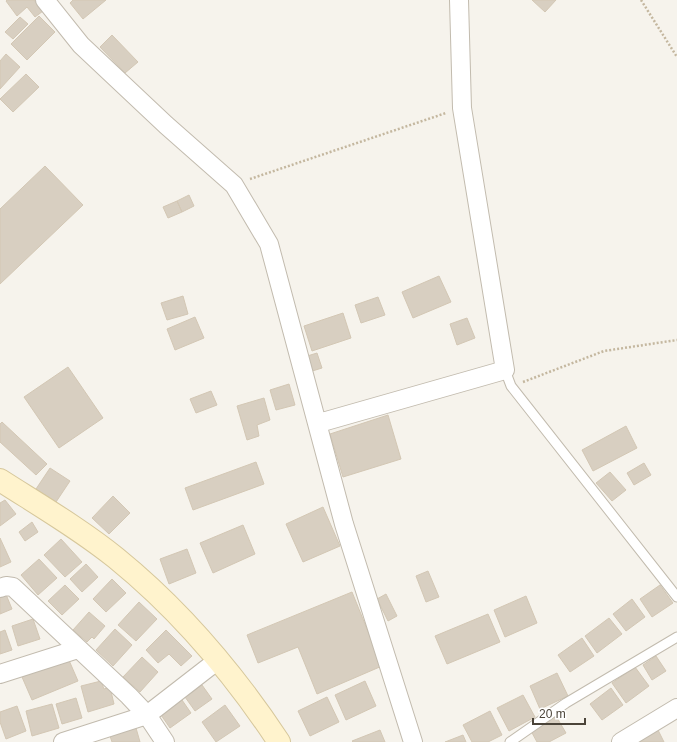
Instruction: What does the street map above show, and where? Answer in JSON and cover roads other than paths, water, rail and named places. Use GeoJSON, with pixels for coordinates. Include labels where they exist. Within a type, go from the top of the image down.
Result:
{"type":"FeatureCollection","features":[{"type":"Feature","properties":{"kind":"street"},"geometry":{"type":"LineString","coordinates":[[45,0],[80,45],[166,125],[234,185],[269,244],[319,423],[344,524],[413,742]]}},
{"type":"Feature","properties":{"kind":"street"},"geometry":{"type":"LineString","coordinates":[[319,423],[508,378],[462,108],[459,0]]}},
{"type":"Feature","properties":{"kind":"street"},"geometry":{"type":"LineString","coordinates":[[1,482],[71,526],[116,558],[162,599],[191,628],[218,660],[256,708],[279,742]]}},
{"type":"Feature","properties":{"kind":"street"},"geometry":{"type":"LineString","coordinates":[[0,588],[6,586],[13,588],[147,715],[165,742]]}},
{"type":"Feature","properties":{"kind":"street"},"geometry":{"type":"LineString","coordinates":[[0,674],[78,649]]}},
{"type":"Feature","properties":{"kind":"street"},"geometry":{"type":"LineString","coordinates":[[63,742],[147,715],[218,660]]}},
{"type":"Feature","properties":{"kind":"street"},"geometry":{"type":"LineString","coordinates":[[621,742],[677,708]]}},
{"type":"Feature","properties":{"kind":"lane"},"geometry":{"type":"LineString","coordinates":[[508,378],[677,597]]}},
{"type":"Feature","properties":{"kind":"lane"},"geometry":{"type":"LineString","coordinates":[[510,742],[566,703],[677,637]]}}]}
